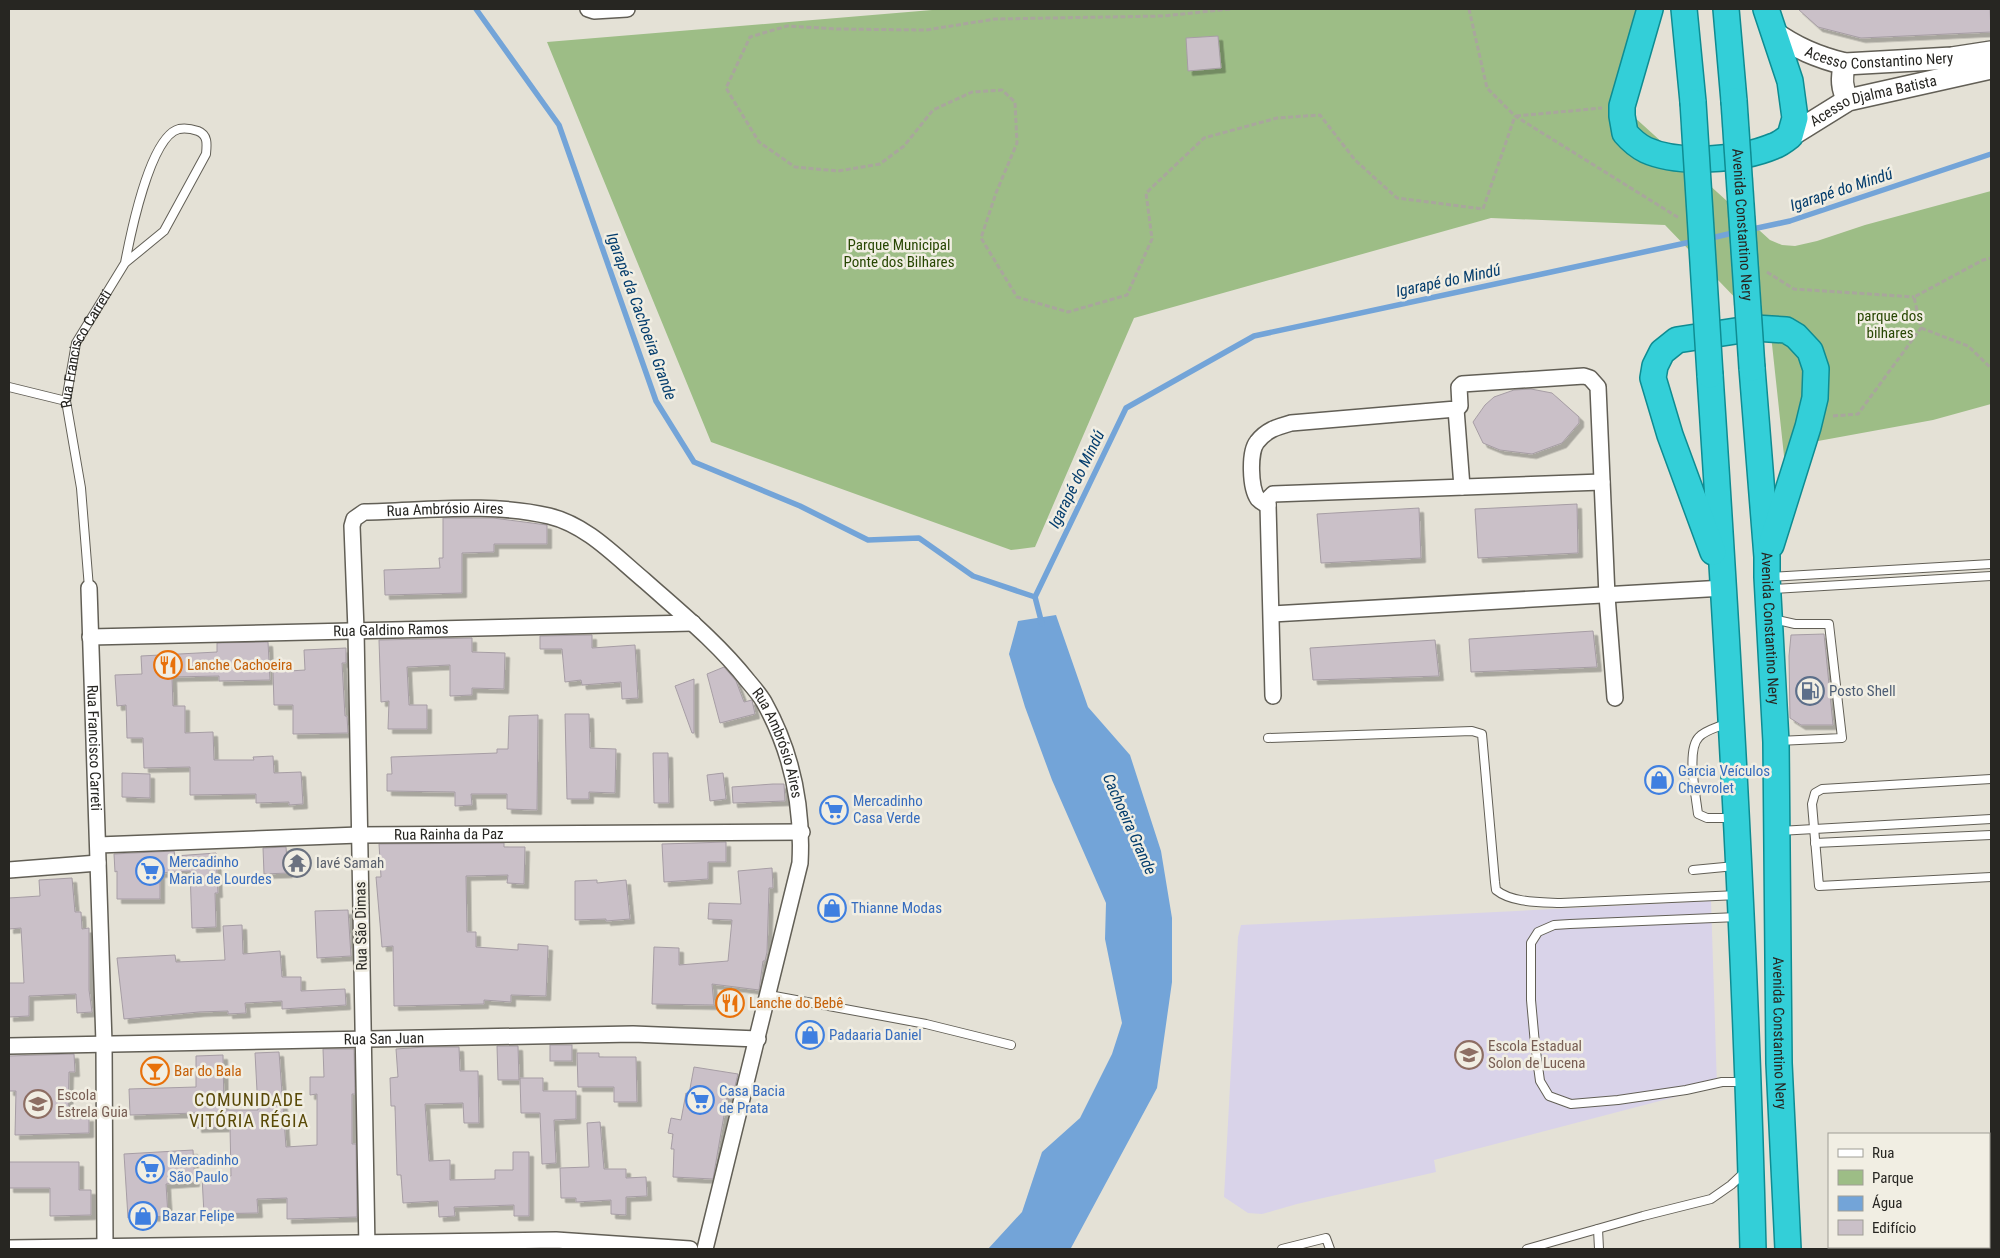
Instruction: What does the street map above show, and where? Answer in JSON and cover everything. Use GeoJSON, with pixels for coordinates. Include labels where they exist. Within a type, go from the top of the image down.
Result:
{"type":"FeatureCollection","features":[{"type":"Feature","properties":{"kind":"highway"},"geometry":{"type":"LineString","coordinates":[[1650,9],[1622,106],[1622,116],[1625,134],[1646,150],[1666,156],[1690,158],[1742,156],[1776,146],[1790,136],[1795,118],[1794,102],[1790,81],[1769,20]]}},
{"type":"Feature","properties":{"kind":"highway"},"geometry":{"type":"LineString","coordinates":[[1684,9],[1693,102],[1724,584],[1741,906],[1753,1249]]}},
{"type":"Feature","properties":{"kind":"highway","name":"Avenida Constantino Nery"},"geometry":{"type":"LineString","coordinates":[[1726,9],[1770,618],[1776,742],[1779,1063],[1788,1249]]}},
{"type":"Feature","properties":{"kind":"highway"},"geometry":{"type":"LineString","coordinates":[[1724,584],[1670,435],[1653,378],[1655,366],[1662,352],[1677,340],[1755,328],[1786,330],[1804,343],[1810,352],[1816,369],[1815,398],[1767,575]]}},
{"type":"Feature","properties":{"kind":"main road","name":"Acesso Constantino Nery"},"geometry":{"type":"LineString","coordinates":[[1769,20],[1793,46],[1845,64],[1952,58],[1991,52]]}},
{"type":"Feature","properties":{"kind":"main road"},"geometry":{"type":"LineString","coordinates":[[1845,64],[1842,82],[1843,92],[1848,100]]}},
{"type":"Feature","properties":{"kind":"main road","name":"Acesso Djalma Batista"},"geometry":{"type":"LineString","coordinates":[[1790,136],[1848,100],[1991,68]]}},
{"type":"Feature","properties":{"kind":"street"},"geometry":{"type":"LineString","coordinates":[[589,9],[594,11],[627,9]]}},
{"type":"Feature","properties":{"kind":"street"},"geometry":{"type":"LineString","coordinates":[[1268,505],[1257,498],[1254,490],[1251,459],[1255,444],[1264,434],[1277,427],[1291,424],[1456,409],[1460,406],[1459,387],[1462,384],[1584,376],[1590,378],[1598,387],[1606,596],[1615,698]]}},
{"type":"Feature","properties":{"kind":"street"},"geometry":{"type":"LineString","coordinates":[[1456,409],[1462,487]]}},
{"type":"Feature","properties":{"kind":"street"},"geometry":{"type":"LineString","coordinates":[[1273,696],[1268,499],[1273,494],[1602,482]]}},
{"type":"Feature","properties":{"kind":"street","name":"Rua Ambrósio Aires"},"geometry":{"type":"LineString","coordinates":[[359,515],[364,512],[506,508],[551,516],[581,529],[606,548],[693,623],[730,658],[764,701],[786,751],[797,790],[802,832],[800,862],[705,1249]]}},
{"type":"Feature","properties":{"kind":"street","name":"Rua São Dimas"},"geometry":{"type":"LineString","coordinates":[[359,515],[354,519],[352,526],[356,630],[367,1246]]}},
{"type":"Feature","properties":{"kind":"street"},"geometry":{"type":"LineString","coordinates":[[1272,614],[1606,596],[1724,584]]}},
{"type":"Feature","properties":{"kind":"street","name":"Rua Francisco Carreti"},"geometry":{"type":"LineString","coordinates":[[89,588],[104,1043],[105,1247]]}},
{"type":"Feature","properties":{"kind":"street","name":"Rua Galdino Ramos"},"geometry":{"type":"LineString","coordinates":[[90,637],[693,623]]}},
{"type":"Feature","properties":{"kind":"street","name":"Rua Rainha da Paz"},"geometry":{"type":"LineString","coordinates":[[98,845],[359,835],[802,832]]}},
{"type":"Feature","properties":{"kind":"street"},"geometry":{"type":"LineString","coordinates":[[9,870],[98,863]]}},
{"type":"Feature","properties":{"kind":"street","name":"Rua San Juan"},"geometry":{"type":"LineString","coordinates":[[9,1046],[633,1034],[758,1039]]}},
{"type":"Feature","properties":{"kind":"street"},"geometry":{"type":"LineString","coordinates":[[9,1248],[367,1246],[556,1240],[690,1249]]}},
{"type":"Feature","properties":{"kind":"lane","name":"Rua Francisco Carreti"},"geometry":{"type":"LineString","coordinates":[[89,588],[80,488],[66,401],[76,343],[126,263],[164,231],[206,154],[208,142],[202,133],[192,129],[178,129],[167,137],[151,165],[132,223],[126,263]]}},
{"type":"Feature","properties":{"kind":"lane"},"geometry":{"type":"LineString","coordinates":[[9,387],[66,401]]}},
{"type":"Feature","properties":{"kind":"lane"},"geometry":{"type":"LineString","coordinates":[[1767,575],[1991,564]]}},
{"type":"Feature","properties":{"kind":"lane"},"geometry":{"type":"LineString","coordinates":[[1767,575],[1991,576]]}},
{"type":"Feature","properties":{"kind":"lane"},"geometry":{"type":"LineString","coordinates":[[1770,618],[1795,624],[1829,624],[1842,738],[1776,742]]}},
{"type":"Feature","properties":{"kind":"lane"},"geometry":{"type":"LineString","coordinates":[[1731,721],[1700,736],[1693,745],[1692,765],[1698,814],[1707,818],[1737,818]]}},
{"type":"Feature","properties":{"kind":"lane"},"geometry":{"type":"LineString","coordinates":[[1268,738],[1472,730],[1482,734],[1496,890],[1503,895],[1534,901],[1741,906]]}},
{"type":"Feature","properties":{"kind":"lane"},"geometry":{"type":"LineString","coordinates":[[1991,779],[1822,789],[1815,793],[1812,804],[1819,886],[1991,877]]}},
{"type":"Feature","properties":{"kind":"lane"},"geometry":{"type":"LineString","coordinates":[[1777,832],[1814,828],[1991,819]]}},
{"type":"Feature","properties":{"kind":"lane"},"geometry":{"type":"LineString","coordinates":[[1815,843],[1991,835]]}},
{"type":"Feature","properties":{"kind":"lane"},"geometry":{"type":"LineString","coordinates":[[1693,870],[1739,865]]}},
{"type":"Feature","properties":{"kind":"lane"},"geometry":{"type":"LineString","coordinates":[[1741,906],[1554,926],[1538,932],[1531,943],[1531,1000],[1540,1081],[1549,1096],[1571,1104],[1609,1101],[1686,1090],[1722,1082],[1748,1082]]}},
{"type":"Feature","properties":{"kind":"lane"},"geometry":{"type":"LineString","coordinates":[[769,994],[926,1024],[1011,1045]]}},
{"type":"Feature","properties":{"kind":"lane"},"geometry":{"type":"LineString","coordinates":[[1527,1249],[1711,1199],[1731,1185],[1751,1167]]}},
{"type":"Feature","properties":{"kind":"lane"},"geometry":{"type":"LineString","coordinates":[[1598,1229],[1599,1249]]}},
{"type":"Feature","properties":{"kind":"lane"},"geometry":{"type":"LineString","coordinates":[[1282,1249],[1326,1238],[1330,1249]]}},
{"type":"Feature","properties":{"kind":"path"},"geometry":{"type":"LineString","coordinates":[[1230,9],[1163,16],[994,19],[926,30],[838,29],[787,26],[750,37],[726,88],[758,142],[795,166],[838,171],[880,164],[904,146],[933,110],[972,92],[1002,90],[1015,102],[1017,142],[996,193],[981,238],[1017,297],[1068,312],[1127,295],[1152,239],[1146,193],[1204,138],[1278,118],[1320,115],[1355,160],[1397,198],[1483,209],[1515,116]]}},
{"type":"Feature","properties":{"kind":"path"},"geometry":{"type":"LineString","coordinates":[[1469,9],[1486,88],[1515,116],[1622,106]]}},
{"type":"Feature","properties":{"kind":"path"},"geometry":{"type":"LineString","coordinates":[[1810,419],[1858,414],[1921,328],[1914,296],[1983,260],[1991,258]]}},
{"type":"Feature","properties":{"kind":"path"},"geometry":{"type":"LineString","coordinates":[[1921,328],[1968,346],[1991,368]]}},
{"type":"Feature","properties":{"kind":"shaded area"},"geometry":{"type":"Polygon","coordinates":[[[1711,901],[1717,1086],[1434,1160],[1436,1172],[1297,1204],[1262,1214],[1248,1213],[1224,1197],[1238,937],[1241,925],[1711,901]]]}},
{"type":"Feature","properties":{"kind":"green space","name":"Parque Municipal Ponte dos Bilhares"},"geometry":{"type":"Polygon","coordinates":[[[944,9],[1638,9],[1627,57],[1622,106],[1770,240],[1782,245],[1795,246],[1991,191],[1991,404],[1933,420],[1818,441],[1785,465],[1771,335],[1665,225],[1491,218],[1134,318],[1035,547],[1011,550],[711,442],[547,42],[944,9]]]}},
{"type":"Feature","properties":{"kind":"water"},"geometry":{"type":"Polygon","coordinates":[[[1056,615],[1088,707],[1130,755],[1161,851],[1172,918],[1172,982],[1157,1088],[1071,1248],[988,1249],[1022,1212],[1042,1152],[1080,1118],[1112,1054],[1122,1023],[1105,939],[1106,903],[1052,780],[1025,707],[1009,654],[1018,621],[1056,615]]]}},
{"type":"Feature","properties":{"kind":"building"},"geometry":{"type":"Polygon","coordinates":[[[1798,9],[1990,9],[1991,32],[1861,38],[1818,27],[1798,9]]]}},
{"type":"Feature","properties":{"kind":"building"},"geometry":{"type":"Polygon","coordinates":[[[1218,36],[1221,68],[1188,71],[1186,38],[1218,36]]]}},
{"type":"Feature","properties":{"kind":"building"},"geometry":{"type":"Polygon","coordinates":[[[1531,389],[1552,393],[1579,417],[1579,423],[1562,443],[1532,454],[1500,450],[1483,443],[1473,422],[1485,405],[1494,397],[1514,390],[1531,389]]]}},
{"type":"Feature","properties":{"kind":"building"},"geometry":{"type":"Polygon","coordinates":[[[1577,504],[1578,553],[1478,558],[1475,509],[1577,504]]]}},
{"type":"Feature","properties":{"kind":"building"},"geometry":{"type":"Polygon","coordinates":[[[1419,508],[1421,558],[1321,563],[1317,514],[1419,508]]]}},
{"type":"Feature","properties":{"kind":"building"},"geometry":{"type":"Polygon","coordinates":[[[443,518],[493,518],[547,525],[547,544],[494,544],[494,552],[462,553],[462,593],[385,595],[384,570],[440,568],[439,558],[443,558],[443,518]]]}},
{"type":"Feature","properties":{"kind":"building"},"geometry":{"type":"Polygon","coordinates":[[[1593,631],[1597,667],[1471,672],[1469,639],[1593,631]]]}},
{"type":"Feature","properties":{"kind":"building","name":"Posto Shell"},"geometry":{"type":"Polygon","coordinates":[[[1824,634],[1833,725],[1801,725],[1790,718],[1789,656],[1791,635],[1824,634]]]}},
{"type":"Feature","properties":{"kind":"building"},"geometry":{"type":"Polygon","coordinates":[[[592,635],[592,648],[635,645],[638,698],[622,699],[621,682],[582,685],[581,680],[565,682],[562,649],[540,649],[540,636],[592,635]]]}},
{"type":"Feature","properties":{"kind":"building"},"geometry":{"type":"Polygon","coordinates":[[[472,638],[472,652],[505,653],[504,689],[472,688],[472,695],[450,696],[450,665],[407,667],[409,705],[427,705],[427,729],[388,729],[389,701],[381,702],[379,640],[472,638]]]}},
{"type":"Feature","properties":{"kind":"building"},"geometry":{"type":"Polygon","coordinates":[[[1435,640],[1439,676],[1313,680],[1310,648],[1435,640]]]}},
{"type":"Feature","properties":{"kind":"building"},"geometry":{"type":"Polygon","coordinates":[[[268,642],[270,680],[219,681],[219,676],[172,677],[173,706],[185,706],[185,733],[213,732],[214,760],[254,760],[253,757],[273,756],[274,773],[301,772],[303,804],[289,805],[289,802],[256,803],[256,794],[190,795],[190,767],[144,768],[143,738],[127,738],[126,705],[117,706],[115,675],[142,674],[141,656],[217,652],[217,643],[268,642]]]}},
{"type":"Feature","properties":{"kind":"building"},"geometry":{"type":"Polygon","coordinates":[[[346,648],[346,663],[342,663],[345,716],[347,716],[348,733],[293,734],[293,705],[274,705],[273,672],[305,670],[304,650],[346,648]]]}},
{"type":"Feature","properties":{"kind":"building"},"geometry":{"type":"Polygon","coordinates":[[[724,667],[736,681],[744,702],[752,700],[755,714],[720,723],[707,674],[724,667]]]}},
{"type":"Feature","properties":{"kind":"building"},"geometry":{"type":"Polygon","coordinates":[[[694,679],[694,733],[692,733],[675,686],[694,679]]]}},
{"type":"Feature","properties":{"kind":"building"},"geometry":{"type":"Polygon","coordinates":[[[565,714],[589,714],[590,748],[616,749],[615,793],[589,792],[589,799],[567,799],[565,714]]]}},
{"type":"Feature","properties":{"kind":"building"},"geometry":{"type":"Polygon","coordinates":[[[538,715],[537,810],[507,809],[507,794],[471,794],[472,805],[455,806],[455,792],[387,791],[387,774],[392,774],[391,757],[497,753],[497,749],[508,749],[509,716],[538,715]]]}},
{"type":"Feature","properties":{"kind":"building"},"geometry":{"type":"Polygon","coordinates":[[[653,753],[668,753],[669,803],[654,803],[653,753]]]}},
{"type":"Feature","properties":{"kind":"building"},"geometry":{"type":"Polygon","coordinates":[[[122,773],[150,774],[150,798],[122,797],[122,773]]]}},
{"type":"Feature","properties":{"kind":"building"},"geometry":{"type":"Polygon","coordinates":[[[723,773],[726,799],[710,801],[707,775],[723,773]]]}},
{"type":"Feature","properties":{"kind":"building"},"geometry":{"type":"Polygon","coordinates":[[[784,784],[785,801],[733,803],[732,787],[784,784]]]}},
{"type":"Feature","properties":{"kind":"building"},"geometry":{"type":"Polygon","coordinates":[[[726,842],[726,862],[708,862],[708,879],[664,882],[662,844],[726,842]]]}},
{"type":"Feature","properties":{"kind":"building"},"geometry":{"type":"Polygon","coordinates":[[[504,843],[504,847],[525,847],[524,884],[507,883],[508,875],[466,876],[467,932],[476,932],[476,947],[518,950],[518,944],[548,946],[546,996],[511,995],[511,1002],[484,1000],[484,1004],[394,1006],[393,946],[382,947],[376,877],[381,877],[379,844],[504,843]]]}},
{"type":"Feature","properties":{"kind":"building"},"geometry":{"type":"Polygon","coordinates":[[[286,847],[288,873],[264,874],[263,848],[286,847]]]}},
{"type":"Feature","properties":{"kind":"building"},"geometry":{"type":"Polygon","coordinates":[[[174,851],[175,856],[216,853],[218,893],[215,893],[216,927],[192,928],[190,871],[160,873],[160,899],[117,899],[117,871],[115,872],[114,854],[174,851]]]}},
{"type":"Feature","properties":{"kind":"building"},"geometry":{"type":"Polygon","coordinates":[[[772,868],[773,888],[769,888],[767,952],[765,961],[763,961],[759,990],[712,984],[714,1005],[652,1004],[654,947],[679,948],[679,965],[728,961],[732,920],[708,919],[709,903],[741,904],[738,871],[772,868]]]}},
{"type":"Feature","properties":{"kind":"building"},"geometry":{"type":"Polygon","coordinates":[[[72,878],[75,912],[81,912],[82,929],[89,928],[89,990],[92,1012],[77,1013],[76,994],[29,996],[29,1016],[9,1017],[9,983],[24,983],[21,928],[9,929],[9,898],[40,896],[39,880],[72,878]]]}},
{"type":"Feature","properties":{"kind":"building"},"geometry":{"type":"Polygon","coordinates":[[[597,880],[597,883],[626,880],[630,919],[606,921],[606,919],[575,920],[575,881],[597,880]]]}},
{"type":"Feature","properties":{"kind":"building"},"geometry":{"type":"Polygon","coordinates":[[[348,910],[351,956],[317,958],[315,911],[348,910]]]}},
{"type":"Feature","properties":{"kind":"building"},"geometry":{"type":"Polygon","coordinates":[[[242,925],[243,954],[280,951],[282,977],[301,977],[301,991],[345,989],[346,1005],[282,1009],[282,1001],[245,1003],[246,1013],[228,1014],[228,1011],[199,1012],[124,1019],[117,958],[175,955],[176,962],[225,960],[223,926],[242,925]]]}},
{"type":"Feature","properties":{"kind":"building"},"geometry":{"type":"Polygon","coordinates":[[[550,1045],[572,1045],[572,1061],[550,1061],[550,1045]]]}},
{"type":"Feature","properties":{"kind":"building"},"geometry":{"type":"Polygon","coordinates":[[[497,1046],[518,1046],[519,1080],[498,1080],[497,1046]]]}},
{"type":"Feature","properties":{"kind":"building"},"geometry":{"type":"Polygon","coordinates":[[[459,1047],[460,1071],[478,1071],[479,1123],[464,1123],[463,1103],[425,1104],[429,1161],[450,1160],[450,1180],[495,1179],[495,1170],[513,1170],[513,1152],[529,1152],[529,1216],[514,1216],[514,1205],[454,1207],[455,1216],[439,1217],[438,1201],[403,1203],[401,1175],[397,1175],[395,1106],[391,1106],[390,1078],[398,1077],[396,1049],[459,1047]]]}},
{"type":"Feature","properties":{"kind":"building"},"geometry":{"type":"Polygon","coordinates":[[[323,1049],[354,1049],[355,1094],[352,1094],[352,1144],[356,1144],[357,1217],[287,1219],[287,1198],[257,1199],[258,1213],[204,1214],[202,1177],[231,1176],[230,1127],[197,1128],[197,1113],[130,1115],[129,1089],[196,1087],[196,1056],[223,1055],[224,1110],[258,1110],[255,1053],[279,1052],[286,1147],[317,1145],[317,1094],[310,1095],[310,1077],[324,1077],[323,1049]]]}},
{"type":"Feature","properties":{"kind":"building"},"geometry":{"type":"Polygon","coordinates":[[[577,1053],[599,1053],[599,1057],[636,1057],[637,1102],[614,1102],[614,1087],[578,1087],[577,1053]]]}},
{"type":"Feature","properties":{"kind":"building"},"geometry":{"type":"Polygon","coordinates":[[[74,1054],[75,1072],[69,1072],[68,1118],[89,1117],[89,1133],[15,1135],[16,1091],[9,1091],[9,1056],[74,1054]]]}},
{"type":"Feature","properties":{"kind":"building"},"geometry":{"type":"Polygon","coordinates":[[[694,1067],[738,1074],[732,1099],[727,1098],[713,1179],[673,1177],[674,1149],[671,1149],[673,1134],[668,1133],[671,1118],[681,1120],[686,1093],[689,1094],[694,1067]]]}},
{"type":"Feature","properties":{"kind":"building"},"geometry":{"type":"Polygon","coordinates":[[[520,1078],[543,1078],[543,1091],[576,1091],[576,1119],[554,1120],[556,1163],[542,1164],[540,1113],[521,1113],[520,1078]]]}},
{"type":"Feature","properties":{"kind":"building"},"geometry":{"type":"Polygon","coordinates":[[[600,1122],[604,1169],[626,1169],[626,1178],[646,1177],[647,1196],[626,1197],[626,1215],[611,1214],[611,1200],[576,1202],[576,1198],[561,1198],[560,1168],[589,1167],[587,1123],[600,1122]]]}},
{"type":"Feature","properties":{"kind":"building"},"geometry":{"type":"Polygon","coordinates":[[[193,1150],[195,1182],[166,1184],[168,1216],[128,1218],[124,1154],[193,1150]]]}},
{"type":"Feature","properties":{"kind":"building"},"geometry":{"type":"Polygon","coordinates":[[[9,1162],[79,1162],[79,1190],[91,1190],[91,1215],[50,1216],[50,1188],[9,1188],[9,1162]]]}},
{"type":"Feature","properties":{"kind":"waterway","name":"Igarapé da Cachoeira Grande"},"geometry":{"type":"LineString","coordinates":[[476,9],[559,125],[656,401],[694,462],[800,506],[868,540],[919,538],[973,576],[1035,597]]}},
{"type":"Feature","properties":{"kind":"waterway","name":"Igarapé do Mindú"},"geometry":{"type":"LineString","coordinates":[[1748,230],[1790,221],[1991,154]]}},
{"type":"Feature","properties":{"kind":"waterway","name":"Igarapé do Mindú"},"geometry":{"type":"LineString","coordinates":[[1707,239],[1737,232]]}},
{"type":"Feature","properties":{"kind":"waterway","name":"Igarapé do Mindú"},"geometry":{"type":"LineString","coordinates":[[1035,597],[1126,408],[1254,336],[1695,241]]}},
{"type":"Feature","properties":{"kind":"waterway","name":"Cachoeira Grande"},"geometry":{"type":"LineString","coordinates":[[1035,597],[1042,624]]}},
{"type":"Feature","properties":{"kind":"place","name":"Lanche Cachoeira"},"geometry":{"type":"Point","coordinates":[168,665]}},
{"type":"Feature","properties":{"kind":"place","name":"Posto Shell"},"geometry":{"type":"Point","coordinates":[1810,691]}},
{"type":"Feature","properties":{"kind":"place","name":"Garcia Veículos Chevrolet"},"geometry":{"type":"Point","coordinates":[1659,780]}},
{"type":"Feature","properties":{"kind":"place","name":"Mercadinho Casa Verde"},"geometry":{"type":"Point","coordinates":[834,810]}},
{"type":"Feature","properties":{"kind":"place","name":"Iavé Samah"},"geometry":{"type":"Point","coordinates":[297,863]}},
{"type":"Feature","properties":{"kind":"place","name":"Mercadinho Maria de Lourdes"},"geometry":{"type":"Point","coordinates":[150,871]}},
{"type":"Feature","properties":{"kind":"place","name":"Thianne Modas"},"geometry":{"type":"Point","coordinates":[832,908]}},
{"type":"Feature","properties":{"kind":"place","name":"Lanche do Bebê"},"geometry":{"type":"Point","coordinates":[730,1003]}},
{"type":"Feature","properties":{"kind":"place","name":"Padaaria Daniel"},"geometry":{"type":"Point","coordinates":[810,1035]}},
{"type":"Feature","properties":{"kind":"place","name":"Escola Estadual Solon de Lucena"},"geometry":{"type":"Point","coordinates":[1469,1055]}},
{"type":"Feature","properties":{"kind":"place","name":"Bar do Bala"},"geometry":{"type":"Point","coordinates":[155,1071]}},
{"type":"Feature","properties":{"kind":"place","name":"Casa Bacia de Prata"},"geometry":{"type":"Point","coordinates":[700,1100]}},
{"type":"Feature","properties":{"kind":"place","name":"Escola Estrela Guia"},"geometry":{"type":"Point","coordinates":[38,1104]}},
{"type":"Feature","properties":{"kind":"place","name":"Mercadinho São Paulo"},"geometry":{"type":"Point","coordinates":[150,1169]}},
{"type":"Feature","properties":{"kind":"place","name":"Bazar Felipe"},"geometry":{"type":"Point","coordinates":[143,1216]}},
{"type":"Feature","properties":{"kind":"district","name":"COMUNIDADE VITÓRIA RÉGIA"},"geometry":{"type":"Point","coordinates":[249,1110]}},
{"type":"Feature","properties":{"kind":"park label","name":"parque dos bilhares"},"geometry":{"type":"Point","coordinates":[1890,324]}}]}
